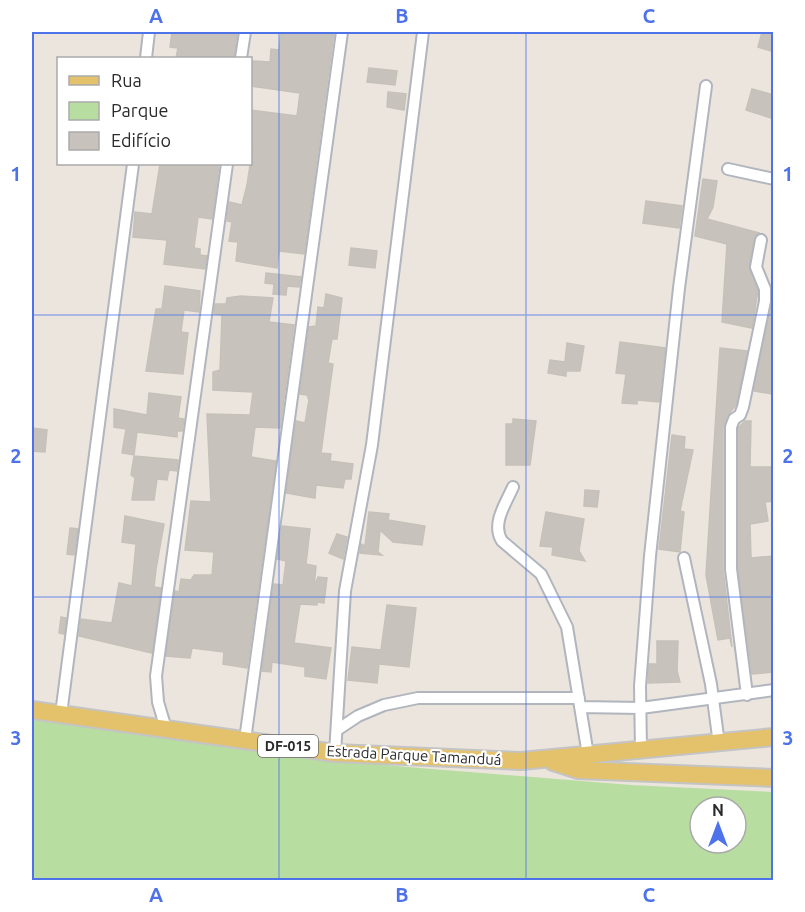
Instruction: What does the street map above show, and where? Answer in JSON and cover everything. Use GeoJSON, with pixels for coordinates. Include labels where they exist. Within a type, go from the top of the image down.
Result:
{"type":"FeatureCollection","features":[{"type":"Feature","properties":{"kind":"main road","name":"Estrada Parque Tamanduá"},"geometry":{"type":"LineString","coordinates":[[32,710],[336,753],[547,760],[774,737]]}},
{"type":"Feature","properties":{"kind":"main road","name":"Estrada Parque Tamanduá"},"geometry":{"type":"LineString","coordinates":[[547,760],[578,770],[774,778]]}},
{"type":"Feature","properties":{"kind":"street"},"geometry":{"type":"LineString","coordinates":[[146,57],[149,32]]}},
{"type":"Feature","properties":{"kind":"street"},"geometry":{"type":"LineString","coordinates":[[241,57],[245,32]]}},
{"type":"Feature","properties":{"kind":"street"},"geometry":{"type":"LineString","coordinates":[[245,740],[342,32]]}},
{"type":"Feature","properties":{"kind":"street"},"geometry":{"type":"LineString","coordinates":[[336,753],[345,591],[372,445],[423,32]]}},
{"type":"Feature","properties":{"kind":"street"},"geometry":{"type":"LineString","coordinates":[[641,750],[640,686],[650,556],[679,288],[706,86]]}},
{"type":"Feature","properties":{"kind":"street"},"geometry":{"type":"LineString","coordinates":[[61,714],[133,165]]}},
{"type":"Feature","properties":{"kind":"street"},"geometry":{"type":"LineString","coordinates":[[166,729],[158,702],[156,676],[227,165]]}},
{"type":"Feature","properties":{"kind":"street"},"geometry":{"type":"LineString","coordinates":[[728,169],[774,179]]}},
{"type":"Feature","properties":{"kind":"street"},"geometry":{"type":"LineString","coordinates":[[747,695],[730,569],[731,428],[734,418],[740,415],[743,407],[765,301],[765,289],[756,267],[761,240]]}},
{"type":"Feature","properties":{"kind":"street"},"geometry":{"type":"LineString","coordinates":[[513,487],[499,518],[497,534],[502,541],[541,574],[567,627],[588,755]]}},
{"type":"Feature","properties":{"kind":"street"},"geometry":{"type":"LineString","coordinates":[[684,558],[713,699],[719,744]]}},
{"type":"Feature","properties":{"kind":"street"},"geometry":{"type":"LineString","coordinates":[[337,730],[358,716],[384,705],[418,698],[580,703],[641,708],[774,690]]}},
{"type":"Feature","properties":{"kind":"green space"},"geometry":{"type":"Polygon","coordinates":[[[32,720],[395,766],[631,785],[773,792],[773,880],[32,880],[32,720]]]}},
{"type":"Feature","properties":{"kind":"building"},"geometry":{"type":"Polygon","coordinates":[[[172,32],[237,32],[234,57],[176,57],[178,48],[170,47],[172,32]]]}},
{"type":"Feature","properties":{"kind":"building"},"geometry":{"type":"Polygon","coordinates":[[[281,32],[334,32],[304,254],[279,251],[277,268],[236,261],[238,242],[229,241],[232,222],[227,221],[229,202],[242,205],[250,165],[252,165],[252,110],[297,116],[300,93],[252,86],[252,61],[270,62],[271,49],[279,50],[281,32]]]}},
{"type":"Feature","properties":{"kind":"building"},"geometry":{"type":"Polygon","coordinates":[[[762,32],[774,32],[774,52],[758,47],[762,32]]]}},
{"type":"Feature","properties":{"kind":"building"},"geometry":{"type":"Polygon","coordinates":[[[369,68],[397,71],[395,85],[367,82],[369,68]]]}},
{"type":"Feature","properties":{"kind":"building"},"geometry":{"type":"Polygon","coordinates":[[[752,89],[774,95],[771,118],[746,110],[752,89]]]}},
{"type":"Feature","properties":{"kind":"building"},"geometry":{"type":"Polygon","coordinates":[[[388,92],[406,94],[404,110],[387,107],[388,92]]]}},
{"type":"Feature","properties":{"kind":"building"},"geometry":{"type":"Polygon","coordinates":[[[160,165],[219,165],[212,219],[198,217],[194,248],[200,249],[200,255],[207,256],[205,269],[164,264],[167,240],[133,237],[135,212],[152,214],[160,165]]]}},
{"type":"Feature","properties":{"kind":"building"},"geometry":{"type":"Polygon","coordinates":[[[703,179],[717,181],[713,207],[707,219],[759,233],[754,238],[749,266],[758,290],[752,328],[722,322],[727,244],[695,236],[703,179]]]}},
{"type":"Feature","properties":{"kind":"building"},"geometry":{"type":"Polygon","coordinates":[[[646,201],[682,206],[679,228],[643,223],[646,201]]]}},
{"type":"Feature","properties":{"kind":"building"},"geometry":{"type":"Polygon","coordinates":[[[351,248],[377,251],[375,268],[349,265],[351,248]]]}},
{"type":"Feature","properties":{"kind":"building"},"geometry":{"type":"Polygon","coordinates":[[[266,273],[301,277],[299,287],[287,286],[286,295],[273,294],[274,284],[265,283],[266,273]]]}},
{"type":"Feature","properties":{"kind":"building"},"geometry":{"type":"Polygon","coordinates":[[[165,286],[200,291],[199,312],[184,310],[181,332],[188,333],[183,374],[146,371],[156,309],[162,309],[165,286]]]}},
{"type":"Feature","properties":{"kind":"building"},"geometry":{"type":"Polygon","coordinates":[[[772,290],[774,382],[772,394],[754,391],[772,290]]]}},
{"type":"Feature","properties":{"kind":"building"},"geometry":{"type":"Polygon","coordinates":[[[326,294],[342,298],[337,339],[332,339],[328,363],[333,364],[321,453],[331,454],[330,461],[353,464],[351,479],[345,479],[343,488],[316,485],[315,498],[286,493],[296,421],[305,423],[309,400],[307,395],[300,394],[309,327],[316,326],[318,307],[324,308],[326,294]]]}},
{"type":"Feature","properties":{"kind":"building"},"geometry":{"type":"Polygon","coordinates":[[[241,296],[273,298],[269,322],[294,325],[280,428],[255,427],[251,457],[276,461],[247,668],[223,664],[224,652],[192,648],[190,658],[166,656],[175,591],[179,592],[181,579],[191,580],[194,575],[212,575],[214,552],[185,550],[191,501],[211,502],[207,414],[250,415],[253,392],[213,390],[213,372],[220,370],[222,315],[214,314],[215,304],[226,304],[227,298],[241,296]]]}},
{"type":"Feature","properties":{"kind":"building"},"geometry":{"type":"Polygon","coordinates":[[[620,342],[665,348],[659,402],[637,400],[637,404],[622,403],[626,374],[616,373],[620,342]]]}},
{"type":"Feature","properties":{"kind":"building"},"geometry":{"type":"Polygon","coordinates":[[[567,343],[584,346],[580,371],[566,371],[566,376],[548,373],[550,360],[565,362],[567,343]]]}},
{"type":"Feature","properties":{"kind":"building"},"geometry":{"type":"Polygon","coordinates":[[[720,348],[747,351],[736,405],[727,416],[723,427],[723,569],[732,647],[730,638],[718,640],[706,575],[720,348]]]}},
{"type":"Feature","properties":{"kind":"building"},"geometry":{"type":"Polygon","coordinates":[[[149,393],[181,397],[178,418],[184,419],[182,431],[177,431],[177,437],[137,432],[134,455],[122,453],[126,429],[114,427],[114,409],[147,415],[149,393]]]}},
{"type":"Feature","properties":{"kind":"building"},"geometry":{"type":"Polygon","coordinates":[[[513,419],[536,421],[530,465],[506,465],[506,424],[513,424],[513,419]]]}},
{"type":"Feature","properties":{"kind":"building"},"geometry":{"type":"Polygon","coordinates":[[[745,421],[751,421],[750,467],[774,467],[774,501],[765,502],[768,521],[750,524],[751,558],[774,556],[774,606],[771,606],[774,672],[752,674],[738,569],[738,428],[745,421]]]}},
{"type":"Feature","properties":{"kind":"building"},"geometry":{"type":"Polygon","coordinates":[[[32,428],[47,430],[45,452],[32,451],[32,428]]]}},
{"type":"Feature","properties":{"kind":"building"},"geometry":{"type":"Polygon","coordinates":[[[672,435],[685,437],[684,449],[693,450],[680,511],[684,512],[680,552],[659,549],[672,435]]]}},
{"type":"Feature","properties":{"kind":"building"},"geometry":{"type":"Polygon","coordinates":[[[134,456],[178,460],[177,471],[169,470],[167,480],[157,479],[154,500],[132,500],[135,478],[131,475],[134,456]]]}},
{"type":"Feature","properties":{"kind":"building"},"geometry":{"type":"Polygon","coordinates":[[[585,490],[599,491],[597,507],[584,506],[585,490]]]}},
{"type":"Feature","properties":{"kind":"building"},"geometry":{"type":"Polygon","coordinates":[[[369,512],[389,514],[388,520],[425,526],[422,545],[393,542],[380,530],[378,552],[382,555],[360,553],[361,544],[365,546],[369,512]]]}},
{"type":"Feature","properties":{"kind":"building"},"geometry":{"type":"Polygon","coordinates":[[[546,512],[584,519],[579,551],[585,561],[552,555],[553,547],[540,546],[546,512]]]}},
{"type":"Feature","properties":{"kind":"building"},"geometry":{"type":"Polygon","coordinates":[[[125,516],[164,524],[154,587],[161,588],[152,653],[79,636],[81,619],[112,623],[119,583],[132,586],[136,544],[122,542],[125,516]]]}},
{"type":"Feature","properties":{"kind":"building"},"geometry":{"type":"Polygon","coordinates":[[[282,526],[310,529],[306,564],[316,566],[314,587],[318,577],[327,578],[324,603],[300,604],[294,643],[331,648],[326,679],[305,676],[305,667],[272,662],[271,672],[262,671],[274,584],[283,585],[286,561],[277,559],[282,526]]]}},
{"type":"Feature","properties":{"kind":"building"},"geometry":{"type":"Polygon","coordinates":[[[70,528],[78,529],[74,555],[67,554],[70,528]]]}},
{"type":"Feature","properties":{"kind":"building"},"geometry":{"type":"Polygon","coordinates":[[[337,534],[347,537],[343,559],[329,553],[337,534]]]}},
{"type":"Feature","properties":{"kind":"building"},"geometry":{"type":"Polygon","coordinates":[[[387,605],[416,608],[409,667],[379,664],[377,683],[348,680],[352,647],[381,650],[387,605]]]}},
{"type":"Feature","properties":{"kind":"building"},"geometry":{"type":"Polygon","coordinates":[[[61,617],[66,618],[64,634],[59,633],[61,617]]]}},
{"type":"Feature","properties":{"kind":"building"},"geometry":{"type":"Polygon","coordinates":[[[657,641],[678,641],[677,671],[680,682],[648,683],[649,664],[657,664],[657,641]]]}}]}
